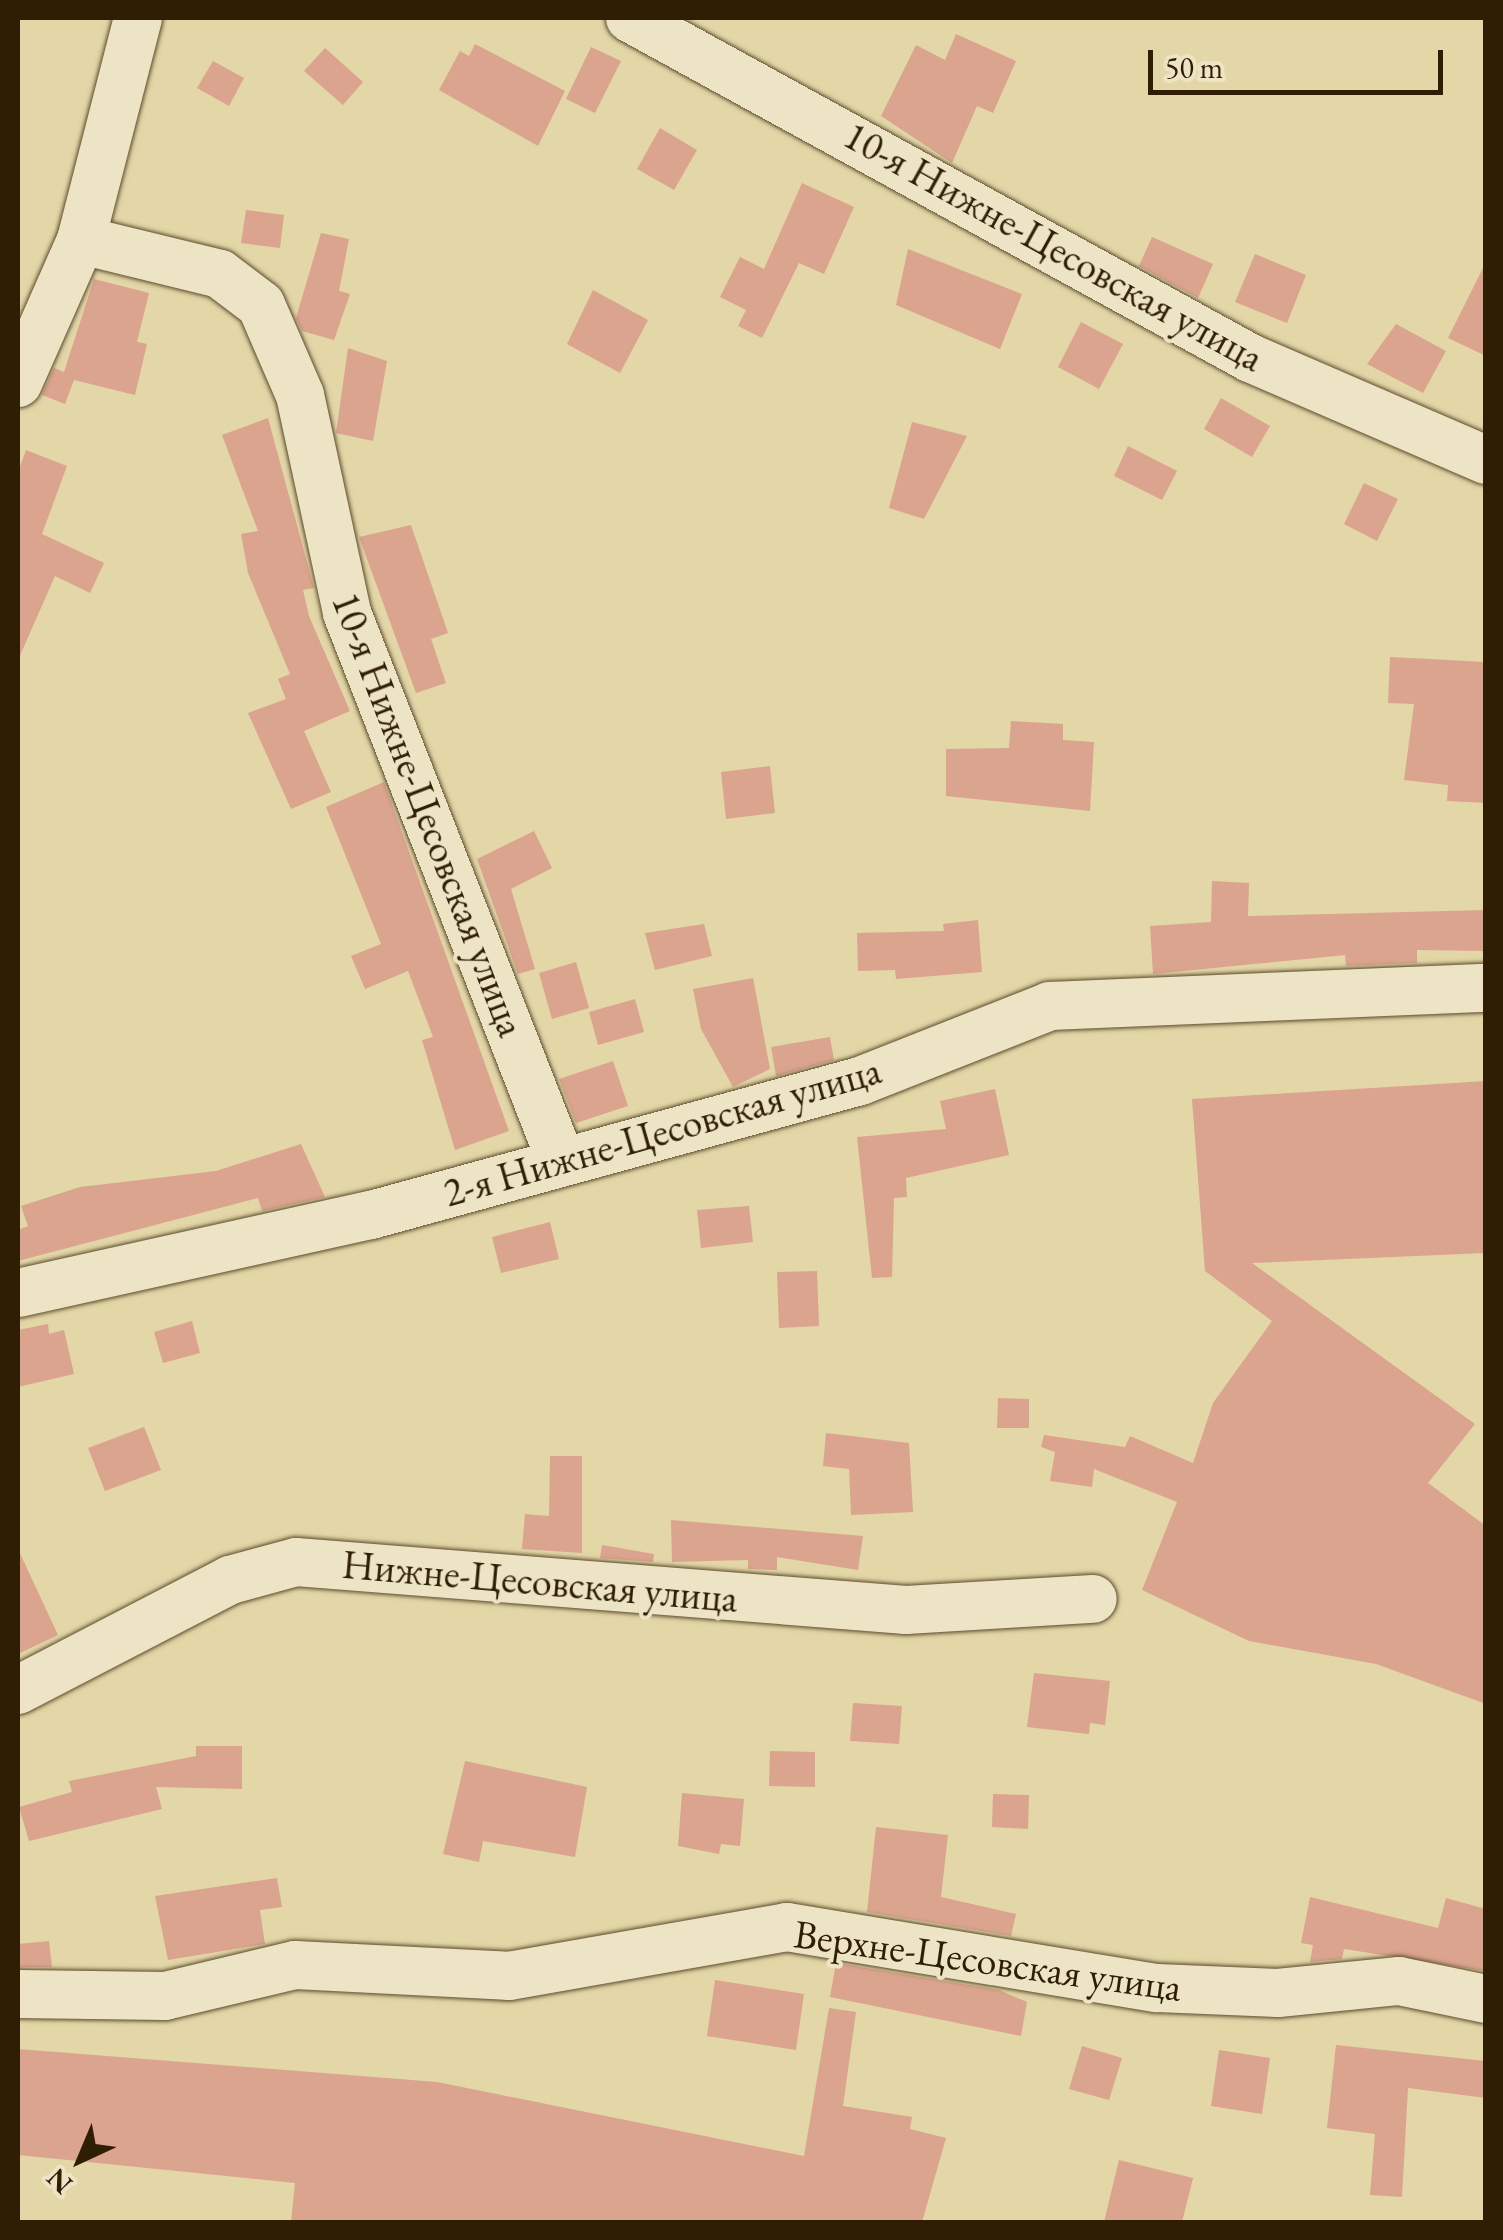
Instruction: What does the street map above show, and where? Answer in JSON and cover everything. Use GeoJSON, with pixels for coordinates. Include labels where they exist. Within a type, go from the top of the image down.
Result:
{"type":"FeatureCollection","features":[{"type":"Feature","properties":{"kind":"street"},"geometry":{"type":"LineString","coordinates":[[18,383],[82,240],[138,18]]}},
{"type":"Feature","properties":{"kind":"street","name":"10-я Нижне-Цесовская улица"},"geometry":{"type":"LineString","coordinates":[[630,18],[1250,358],[1486,460]]}},
{"type":"Feature","properties":{"kind":"street","name":"10-я Нижне-Цесовская улица"},"geometry":{"type":"LineString","coordinates":[[82,240],[220,274],[262,306],[300,394],[347,613],[561,1161]]}},
{"type":"Feature","properties":{"kind":"street","name":"2-я Нижне-Цесовская улица"},"geometry":{"type":"LineString","coordinates":[[18,1294],[561,1161],[860,1081],[1050,1006],[1486,988]]}},
{"type":"Feature","properties":{"kind":"street","name":"Нижне-Цесовская улица"},"geometry":{"type":"LineString","coordinates":[[18,1690],[230,1580],[296,1562],[906,1610],[1093,1599]]}},
{"type":"Feature","properties":{"kind":"street","name":"Верхне-Цесовская улица"},"geometry":{"type":"LineString","coordinates":[[18,1994],[138,1999],[295,1965],[509,1976],[787,1927],[942,1946],[1125,1985],[1278,1993],[1398,1981],[1486,1999]]}},
{"type":"Feature","properties":{"kind":"building"},"geometry":{"type":"Polygon","coordinates":[[[956,34],[1016,61],[993,113],[977,106],[952,163],[881,116],[916,45],[945,60],[956,34]]]}},
{"type":"Feature","properties":{"kind":"building"},"geometry":{"type":"Polygon","coordinates":[[[475,44],[565,91],[538,146],[439,90],[460,51],[469,56],[475,44]]]}},
{"type":"Feature","properties":{"kind":"building"},"geometry":{"type":"Polygon","coordinates":[[[591,47],[621,61],[595,113],[566,99],[591,47]]]}},
{"type":"Feature","properties":{"kind":"building"},"geometry":{"type":"Polygon","coordinates":[[[325,48],[363,82],[343,105],[304,71],[325,48]]]}},
{"type":"Feature","properties":{"kind":"building"},"geometry":{"type":"Polygon","coordinates":[[[213,61],[244,78],[229,106],[197,88],[213,61]]]}},
{"type":"Feature","properties":{"kind":"building"},"geometry":{"type":"Polygon","coordinates":[[[660,128],[697,150],[674,190],[637,169],[660,128]]]}},
{"type":"Feature","properties":{"kind":"building"},"geometry":{"type":"Polygon","coordinates":[[[802,183],[854,207],[824,274],[799,263],[762,338],[738,326],[746,310],[720,297],[740,257],[764,269],[802,183]]]}},
{"type":"Feature","properties":{"kind":"building"},"geometry":{"type":"Polygon","coordinates":[[[246,210],[284,215],[280,248],[241,243],[246,210]]]}},
{"type":"Feature","properties":{"kind":"building"},"geometry":{"type":"Polygon","coordinates":[[[321,233],[349,239],[339,291],[350,294],[334,340],[302,331],[296,318],[321,233]]]}},
{"type":"Feature","properties":{"kind":"building"},"geometry":{"type":"Polygon","coordinates":[[[1152,237],[1213,264],[1198,298],[1139,266],[1152,237]]]}},
{"type":"Feature","properties":{"kind":"building"},"geometry":{"type":"Polygon","coordinates":[[[908,249],[1022,294],[1000,349],[896,305],[908,249]]]}},
{"type":"Feature","properties":{"kind":"building"},"geometry":{"type":"Polygon","coordinates":[[[1255,254],[1306,275],[1287,323],[1235,302],[1255,254]]]}},
{"type":"Feature","properties":{"kind":"building"},"geometry":{"type":"Polygon","coordinates":[[[1486,262],[1486,356],[1448,338],[1486,262]]]}},
{"type":"Feature","properties":{"kind":"building"},"geometry":{"type":"Polygon","coordinates":[[[94,279],[149,293],[137,342],[147,344],[135,395],[74,380],[65,404],[42,395],[54,368],[64,372],[94,279]]]}},
{"type":"Feature","properties":{"kind":"building"},"geometry":{"type":"Polygon","coordinates":[[[593,290],[648,320],[620,373],[567,344],[593,290]]]}},
{"type":"Feature","properties":{"kind":"building"},"geometry":{"type":"Polygon","coordinates":[[[1081,322],[1123,344],[1099,389],[1058,367],[1081,322]]]}},
{"type":"Feature","properties":{"kind":"building"},"geometry":{"type":"Polygon","coordinates":[[[1396,324],[1446,351],[1423,393],[1367,364],[1396,324]]]}},
{"type":"Feature","properties":{"kind":"building"},"geometry":{"type":"Polygon","coordinates":[[[348,348],[387,361],[373,441],[336,433],[348,348]]]}},
{"type":"Feature","properties":{"kind":"building"},"geometry":{"type":"Polygon","coordinates":[[[1221,398],[1270,426],[1252,457],[1204,429],[1221,398]]]}},
{"type":"Feature","properties":{"kind":"building"},"geometry":{"type":"Polygon","coordinates":[[[268,418],[314,588],[303,590],[309,616],[350,711],[304,731],[331,792],[291,809],[248,713],[286,699],[278,679],[290,674],[248,573],[241,534],[258,531],[222,435],[268,418]]]}},
{"type":"Feature","properties":{"kind":"building"},"geometry":{"type":"Polygon","coordinates":[[[912,422],[967,436],[924,519],[889,508],[912,422]]]}},
{"type":"Feature","properties":{"kind":"building"},"geometry":{"type":"Polygon","coordinates":[[[1128,446],[1177,471],[1162,500],[1114,476],[1128,446]]]}},
{"type":"Feature","properties":{"kind":"building"},"geometry":{"type":"Polygon","coordinates":[[[26,450],[67,466],[42,534],[104,563],[90,593],[55,576],[18,660],[18,472],[26,450]]]}},
{"type":"Feature","properties":{"kind":"building"},"geometry":{"type":"Polygon","coordinates":[[[1364,483],[1398,499],[1377,541],[1344,524],[1364,483]]]}},
{"type":"Feature","properties":{"kind":"building"},"geometry":{"type":"Polygon","coordinates":[[[411,525],[448,633],[431,639],[446,683],[416,693],[359,537],[411,525]]]}},
{"type":"Feature","properties":{"kind":"building"},"geometry":{"type":"Polygon","coordinates":[[[1390,657],[1486,662],[1486,803],[1447,801],[1448,785],[1404,780],[1414,704],[1388,703],[1390,657]]]}},
{"type":"Feature","properties":{"kind":"building"},"geometry":{"type":"Polygon","coordinates":[[[1011,721],[1063,724],[1063,740],[1094,742],[1090,811],[946,796],[946,749],[1009,748],[1011,721]]]}},
{"type":"Feature","properties":{"kind":"building"},"geometry":{"type":"Polygon","coordinates":[[[770,766],[775,813],[726,819],[721,772],[770,766]]]}},
{"type":"Feature","properties":{"kind":"building"},"geometry":{"type":"Polygon","coordinates":[[[384,782],[509,1131],[455,1150],[422,1040],[433,1037],[408,971],[365,989],[351,956],[381,944],[326,807],[384,782]]]}},
{"type":"Feature","properties":{"kind":"building"},"geometry":{"type":"Polygon","coordinates":[[[462,817],[477,859],[534,831],[552,868],[511,889],[535,969],[518,974],[462,817]]]}},
{"type":"Feature","properties":{"kind":"building"},"geometry":{"type":"Polygon","coordinates":[[[1212,881],[1249,883],[1248,916],[1486,910],[1486,951],[1417,950],[1417,963],[1346,966],[1345,955],[1153,974],[1150,926],[1211,922],[1212,881]]]}},
{"type":"Feature","properties":{"kind":"building"},"geometry":{"type":"Polygon","coordinates":[[[978,920],[982,972],[896,979],[895,970],[858,971],[857,933],[944,931],[943,924],[978,920]]]}},
{"type":"Feature","properties":{"kind":"building"},"geometry":{"type":"Polygon","coordinates":[[[704,924],[712,956],[655,970],[645,933],[704,924]]]}},
{"type":"Feature","properties":{"kind":"building"},"geometry":{"type":"Polygon","coordinates":[[[576,962],[589,1008],[552,1019],[539,973],[576,962]]]}},
{"type":"Feature","properties":{"kind":"building"},"geometry":{"type":"Polygon","coordinates":[[[753,978],[770,1069],[733,1087],[701,1029],[693,989],[753,978]]]}},
{"type":"Feature","properties":{"kind":"building"},"geometry":{"type":"Polygon","coordinates":[[[635,999],[644,1032],[598,1045],[589,1012],[635,999]]]}},
{"type":"Feature","properties":{"kind":"building"},"geometry":{"type":"Polygon","coordinates":[[[830,1037],[834,1060],[776,1076],[771,1047],[830,1037]]]}},
{"type":"Feature","properties":{"kind":"building"},"geometry":{"type":"Polygon","coordinates":[[[613,1061],[628,1106],[576,1123],[559,1079],[613,1061]]]}},
{"type":"Feature","properties":{"kind":"building"},"geometry":{"type":"Polygon","coordinates":[[[1486,1081],[1486,1253],[1252,1263],[1475,1424],[1428,1483],[1486,1526],[1486,1704],[1376,1664],[1249,1641],[1142,1590],[1177,1502],[1094,1469],[1092,1487],[1050,1481],[1055,1452],[1041,1447],[1044,1435],[1125,1447],[1130,1436],[1193,1463],[1213,1403],[1272,1321],[1205,1271],[1192,1099],[1486,1081]]]}},
{"type":"Feature","properties":{"kind":"building"},"geometry":{"type":"Polygon","coordinates":[[[995,1089],[1009,1155],[906,1178],[907,1197],[894,1198],[892,1277],[872,1278],[857,1137],[946,1129],[940,1101],[995,1089]]]}},
{"type":"Feature","properties":{"kind":"building"},"geometry":{"type":"Polygon","coordinates":[[[301,1144],[325,1197],[262,1211],[258,1198],[18,1261],[18,1230],[28,1226],[21,1206],[80,1187],[216,1171],[301,1144]]]}},
{"type":"Feature","properties":{"kind":"building"},"geometry":{"type":"Polygon","coordinates":[[[749,1206],[753,1242],[701,1248],[697,1210],[749,1206]]]}},
{"type":"Feature","properties":{"kind":"building"},"geometry":{"type":"Polygon","coordinates":[[[550,1222],[559,1259],[501,1273],[492,1237],[550,1222]]]}},
{"type":"Feature","properties":{"kind":"building"},"geometry":{"type":"Polygon","coordinates":[[[817,1271],[819,1326],[779,1328],[777,1272],[817,1271]]]}},
{"type":"Feature","properties":{"kind":"building"},"geometry":{"type":"Polygon","coordinates":[[[192,1321],[200,1353],[163,1363],[154,1332],[192,1321]]]}},
{"type":"Feature","properties":{"kind":"building"},"geometry":{"type":"Polygon","coordinates":[[[48,1324],[49,1334],[64,1330],[74,1374],[18,1387],[18,1330],[48,1324]]]}},
{"type":"Feature","properties":{"kind":"building"},"geometry":{"type":"Polygon","coordinates":[[[998,1398],[1029,1399],[1029,1428],[997,1428],[998,1398]]]}},
{"type":"Feature","properties":{"kind":"building"},"geometry":{"type":"Polygon","coordinates":[[[144,1427],[161,1470],[105,1491],[88,1448],[144,1427]]]}},
{"type":"Feature","properties":{"kind":"building"},"geometry":{"type":"Polygon","coordinates":[[[826,1433],[909,1443],[913,1512],[851,1515],[849,1469],[823,1466],[826,1433]]]}},
{"type":"Feature","properties":{"kind":"building"},"geometry":{"type":"Polygon","coordinates":[[[550,1456],[582,1456],[582,1553],[522,1549],[525,1514],[549,1516],[550,1456]]]}},
{"type":"Feature","properties":{"kind":"building"},"geometry":{"type":"Polygon","coordinates":[[[671,1520],[863,1536],[858,1570],[777,1557],[777,1570],[748,1569],[748,1560],[672,1562],[671,1520]]]}},
{"type":"Feature","properties":{"kind":"building"},"geometry":{"type":"Polygon","coordinates":[[[602,1545],[654,1554],[653,1562],[600,1558],[602,1545]]]}},
{"type":"Feature","properties":{"kind":"building"},"geometry":{"type":"Polygon","coordinates":[[[18,1549],[58,1635],[18,1654],[18,1549]]]}},
{"type":"Feature","properties":{"kind":"building"},"geometry":{"type":"Polygon","coordinates":[[[1034,1673],[1110,1681],[1105,1725],[1090,1723],[1089,1734],[1027,1727],[1034,1673]]]}},
{"type":"Feature","properties":{"kind":"building"},"geometry":{"type":"Polygon","coordinates":[[[853,1703],[902,1706],[899,1744],[850,1741],[853,1703]]]}},
{"type":"Feature","properties":{"kind":"building"},"geometry":{"type":"Polygon","coordinates":[[[196,1746],[242,1746],[242,1789],[156,1787],[162,1809],[29,1841],[19,1807],[72,1792],[69,1781],[196,1756],[196,1746]]]}},
{"type":"Feature","properties":{"kind":"building"},"geometry":{"type":"Polygon","coordinates":[[[770,1751],[815,1752],[815,1787],[769,1786],[770,1751]]]}},
{"type":"Feature","properties":{"kind":"building"},"geometry":{"type":"Polygon","coordinates":[[[465,1761],[587,1787],[575,1857],[483,1841],[479,1862],[443,1854],[465,1761]]]}},
{"type":"Feature","properties":{"kind":"building"},"geometry":{"type":"Polygon","coordinates":[[[682,1793],[744,1799],[740,1846],[721,1844],[719,1854],[678,1846],[682,1793]]]}},
{"type":"Feature","properties":{"kind":"building"},"geometry":{"type":"Polygon","coordinates":[[[993,1794],[1029,1795],[1028,1829],[992,1827],[993,1794]]]}},
{"type":"Feature","properties":{"kind":"building"},"geometry":{"type":"Polygon","coordinates":[[[876,1827],[948,1835],[941,1897],[1016,1914],[1011,1936],[867,1912],[876,1827]]]}},
{"type":"Feature","properties":{"kind":"building"},"geometry":{"type":"Polygon","coordinates":[[[277,1878],[282,1907],[260,1910],[265,1944],[168,1960],[155,1896],[277,1878]]]}},
{"type":"Feature","properties":{"kind":"building"},"geometry":{"type":"Polygon","coordinates":[[[1310,1897],[1438,1928],[1446,1898],[1486,1909],[1486,1971],[1344,1949],[1342,1959],[1310,1962],[1313,1945],[1301,1943],[1310,1897]]]}},
{"type":"Feature","properties":{"kind":"building"},"geometry":{"type":"Polygon","coordinates":[[[49,1941],[52,1967],[18,1967],[18,1944],[49,1941]]]}},
{"type":"Feature","properties":{"kind":"building"},"geometry":{"type":"Polygon","coordinates":[[[836,1963],[999,1990],[1027,2002],[1021,2036],[830,1997],[836,1963]]]}},
{"type":"Feature","properties":{"kind":"building"},"geometry":{"type":"Polygon","coordinates":[[[715,1980],[804,1994],[796,2050],[707,2036],[715,1980]]]}},
{"type":"Feature","properties":{"kind":"building"},"geometry":{"type":"Polygon","coordinates":[[[829,2008],[856,2012],[843,2106],[912,2117],[910,2129],[946,2138],[922,2222],[291,2222],[295,2183],[18,2155],[18,2049],[437,2082],[804,2156],[829,2008]]]}},
{"type":"Feature","properties":{"kind":"building"},"geometry":{"type":"Polygon","coordinates":[[[1336,2045],[1486,2061],[1486,2098],[1408,2088],[1402,2197],[1370,2195],[1375,2134],[1327,2128],[1336,2045]]]}},
{"type":"Feature","properties":{"kind":"building"},"geometry":{"type":"Polygon","coordinates":[[[1082,2046],[1122,2058],[1109,2100],[1069,2089],[1082,2046]]]}},
{"type":"Feature","properties":{"kind":"building"},"geometry":{"type":"Polygon","coordinates":[[[1219,2050],[1270,2058],[1262,2114],[1211,2106],[1219,2050]]]}},
{"type":"Feature","properties":{"kind":"building"},"geometry":{"type":"Polygon","coordinates":[[[1119,2160],[1193,2178],[1182,2222],[1104,2222],[1119,2160]]]}}]}
